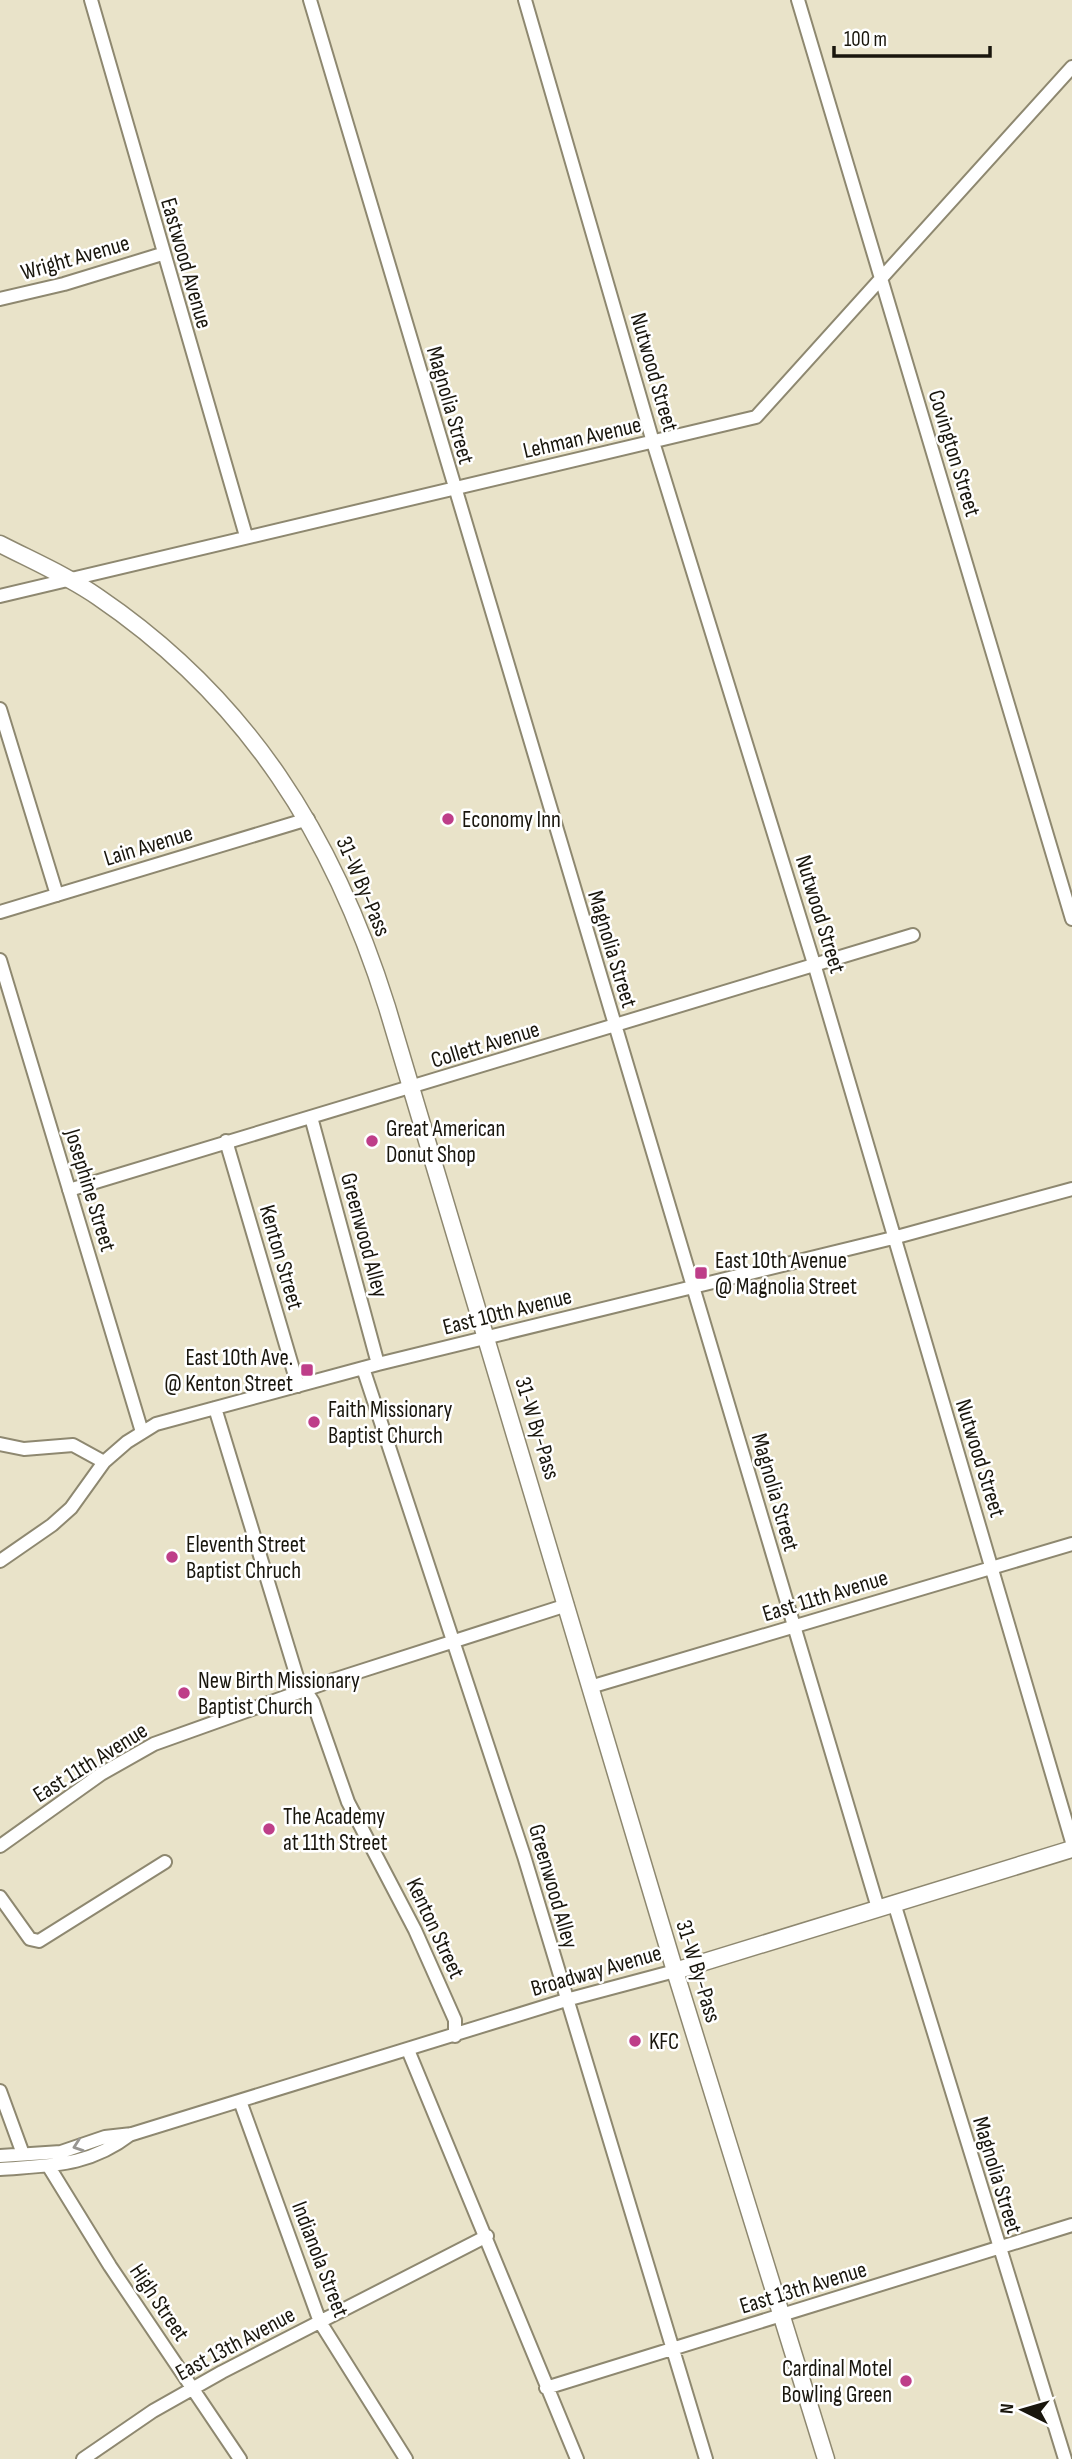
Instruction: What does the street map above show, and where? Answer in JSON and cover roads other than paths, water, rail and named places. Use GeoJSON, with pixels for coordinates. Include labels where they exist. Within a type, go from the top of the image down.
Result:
{"type":"FeatureCollection","features":[{"type":"Feature","properties":{"kind":"main road","name":"31-W By-Pass"},"geometry":{"type":"LineString","coordinates":[[0,544],[69,579],[142,629],[204,684],[258,746],[308,819],[352,908],[380,985],[675,1971],[826,2459]]}},
{"type":"Feature","properties":{"kind":"main road","name":"Broadway Avenue"},"geometry":{"type":"LineString","coordinates":[[675,1971],[1072,1849]]}},
{"type":"Feature","properties":{"kind":"street","name":"Eastwood Avenue"},"geometry":{"type":"LineString","coordinates":[[91,0],[162,254],[246,536]]}},
{"type":"Feature","properties":{"kind":"street","name":"Magnolia Street"},"geometry":{"type":"LineString","coordinates":[[310,0],[794,1627],[999,2249],[1065,2459]]}},
{"type":"Feature","properties":{"kind":"street","name":"Nutwood Street"},"geometry":{"type":"LineString","coordinates":[[525,0],[653,442],[816,967],[893,1238],[1072,1842]]}},
{"type":"Feature","properties":{"kind":"street","name":"Covington Street"},"geometry":{"type":"LineString","coordinates":[[798,0],[1072,916]]}},
{"type":"Feature","properties":{"kind":"street","name":"Lehman Avenue"},"geometry":{"type":"LineString","coordinates":[[0,596],[757,417],[1072,67]]}},
{"type":"Feature","properties":{"kind":"street","name":"Wright Avenue"},"geometry":{"type":"LineString","coordinates":[[0,299],[64,284],[162,254]]}},
{"type":"Feature","properties":{"kind":"street"},"geometry":{"type":"LineString","coordinates":[[0,709],[57,895]]}},
{"type":"Feature","properties":{"kind":"street","name":"Lain Avenue"},"geometry":{"type":"LineString","coordinates":[[0,912],[308,819]]}},
{"type":"Feature","properties":{"kind":"street","name":"Collett Avenue"},"geometry":{"type":"LineString","coordinates":[[69,1190],[816,967],[913,935]]}},
{"type":"Feature","properties":{"kind":"street","name":"Josephine Street"},"geometry":{"type":"LineString","coordinates":[[0,960],[142,1432]]}},
{"type":"Feature","properties":{"kind":"street","name":"Greenwood Alley"},"geometry":{"type":"LineString","coordinates":[[311,1117],[378,1364]]}},
{"type":"Feature","properties":{"kind":"street","name":"Kenton Street"},"geometry":{"type":"LineString","coordinates":[[226,1141],[298,1386]]}},
{"type":"Feature","properties":{"kind":"street","name":"East 10th Avenue"},"geometry":{"type":"LineString","coordinates":[[0,1561],[71,1508],[104,1462],[142,1432],[175,1418],[378,1364],[893,1238],[1072,1189]]}},
{"type":"Feature","properties":{"kind":"street","name":"Greenwood Alley"},"geometry":{"type":"LineString","coordinates":[[363,1368],[524,1856],[706,2459]]}},
{"type":"Feature","properties":{"kind":"street","name":"Kenton Street"},"geometry":{"type":"LineString","coordinates":[[215,1408],[297,1676],[306,1690],[338,1779],[415,1930],[455,2020],[455,2036]]}},
{"type":"Feature","properties":{"kind":"street"},"geometry":{"type":"LineString","coordinates":[[0,1444],[24,1449],[73,1446],[104,1462]]}},
{"type":"Feature","properties":{"kind":"street","name":"East 11th Avenue"},"geometry":{"type":"LineString","coordinates":[[590,1687],[1072,1544]]}},
{"type":"Feature","properties":{"kind":"street","name":"East 11th Avenue"},"geometry":{"type":"LineString","coordinates":[[0,1846],[139,1751],[306,1690],[567,1605]]}},
{"type":"Feature","properties":{"kind":"street"},"geometry":{"type":"LineString","coordinates":[[0,1897],[30,1939],[39,1941],[165,1862]]}},
{"type":"Feature","properties":{"kind":"street","name":"Broadway Avenue"},"geometry":{"type":"LineString","coordinates":[[0,2157],[61,2152],[105,2137],[132,2134],[566,2000],[675,1971]]}},
{"type":"Feature","properties":{"kind":"street"},"geometry":{"type":"LineString","coordinates":[[408,2050],[578,2459]]}},
{"type":"Feature","properties":{"kind":"street"},"geometry":{"type":"LineString","coordinates":[[0,2091],[23,2154]]}},
{"type":"Feature","properties":{"kind":"street","name":"Indianola Street"},"geometry":{"type":"LineString","coordinates":[[240,2101],[320,2322],[405,2459]]}},
{"type":"Feature","properties":{"kind":"street","name":"Broadway Avenue"},"geometry":{"type":"LineString","coordinates":[[0,2169],[66,2165],[110,2150],[132,2134]]}},
{"type":"Feature","properties":{"kind":"street","name":"High Street"},"geometry":{"type":"LineString","coordinates":[[49,2167],[240,2459]]}},
{"type":"Feature","properties":{"kind":"street","name":"East 13th Avenue"},"geometry":{"type":"LineString","coordinates":[[547,2388],[1072,2225]]}},
{"type":"Feature","properties":{"kind":"street","name":"East 13th Avenue"},"geometry":{"type":"LineString","coordinates":[[83,2459],[193,2389],[487,2236]]}},
{"type":"Feature","properties":{"kind":"place","name":"Economy Inn"},"geometry":{"type":"Point","coordinates":[448,819]}},
{"type":"Feature","properties":{"kind":"place","name":"Great American Donut Shop"},"geometry":{"type":"Point","coordinates":[372,1141]}},
{"type":"Feature","properties":{"kind":"place","name":"East 10th Avenue @ Magnolia Street"},"geometry":{"type":"Point","coordinates":[701,1273]}},
{"type":"Feature","properties":{"kind":"place","name":"East 10th Ave. @ Kenton Street"},"geometry":{"type":"Point","coordinates":[307,1370]}},
{"type":"Feature","properties":{"kind":"place","name":"Faith Missionary Baptist Church"},"geometry":{"type":"Point","coordinates":[314,1422]}},
{"type":"Feature","properties":{"kind":"place","name":"Eleventh Street Baptist Chruch"},"geometry":{"type":"Point","coordinates":[172,1557]}},
{"type":"Feature","properties":{"kind":"place","name":"New Birth Missionary Baptist Church"},"geometry":{"type":"Point","coordinates":[184,1693]}},
{"type":"Feature","properties":{"kind":"place","name":"The Academy at 11th Street"},"geometry":{"type":"Point","coordinates":[269,1829]}},
{"type":"Feature","properties":{"kind":"place","name":"KFC"},"geometry":{"type":"Point","coordinates":[635,2041]}},
{"type":"Feature","properties":{"kind":"place","name":"Cardinal Motel Bowling Green"},"geometry":{"type":"Point","coordinates":[906,2381]}}]}
